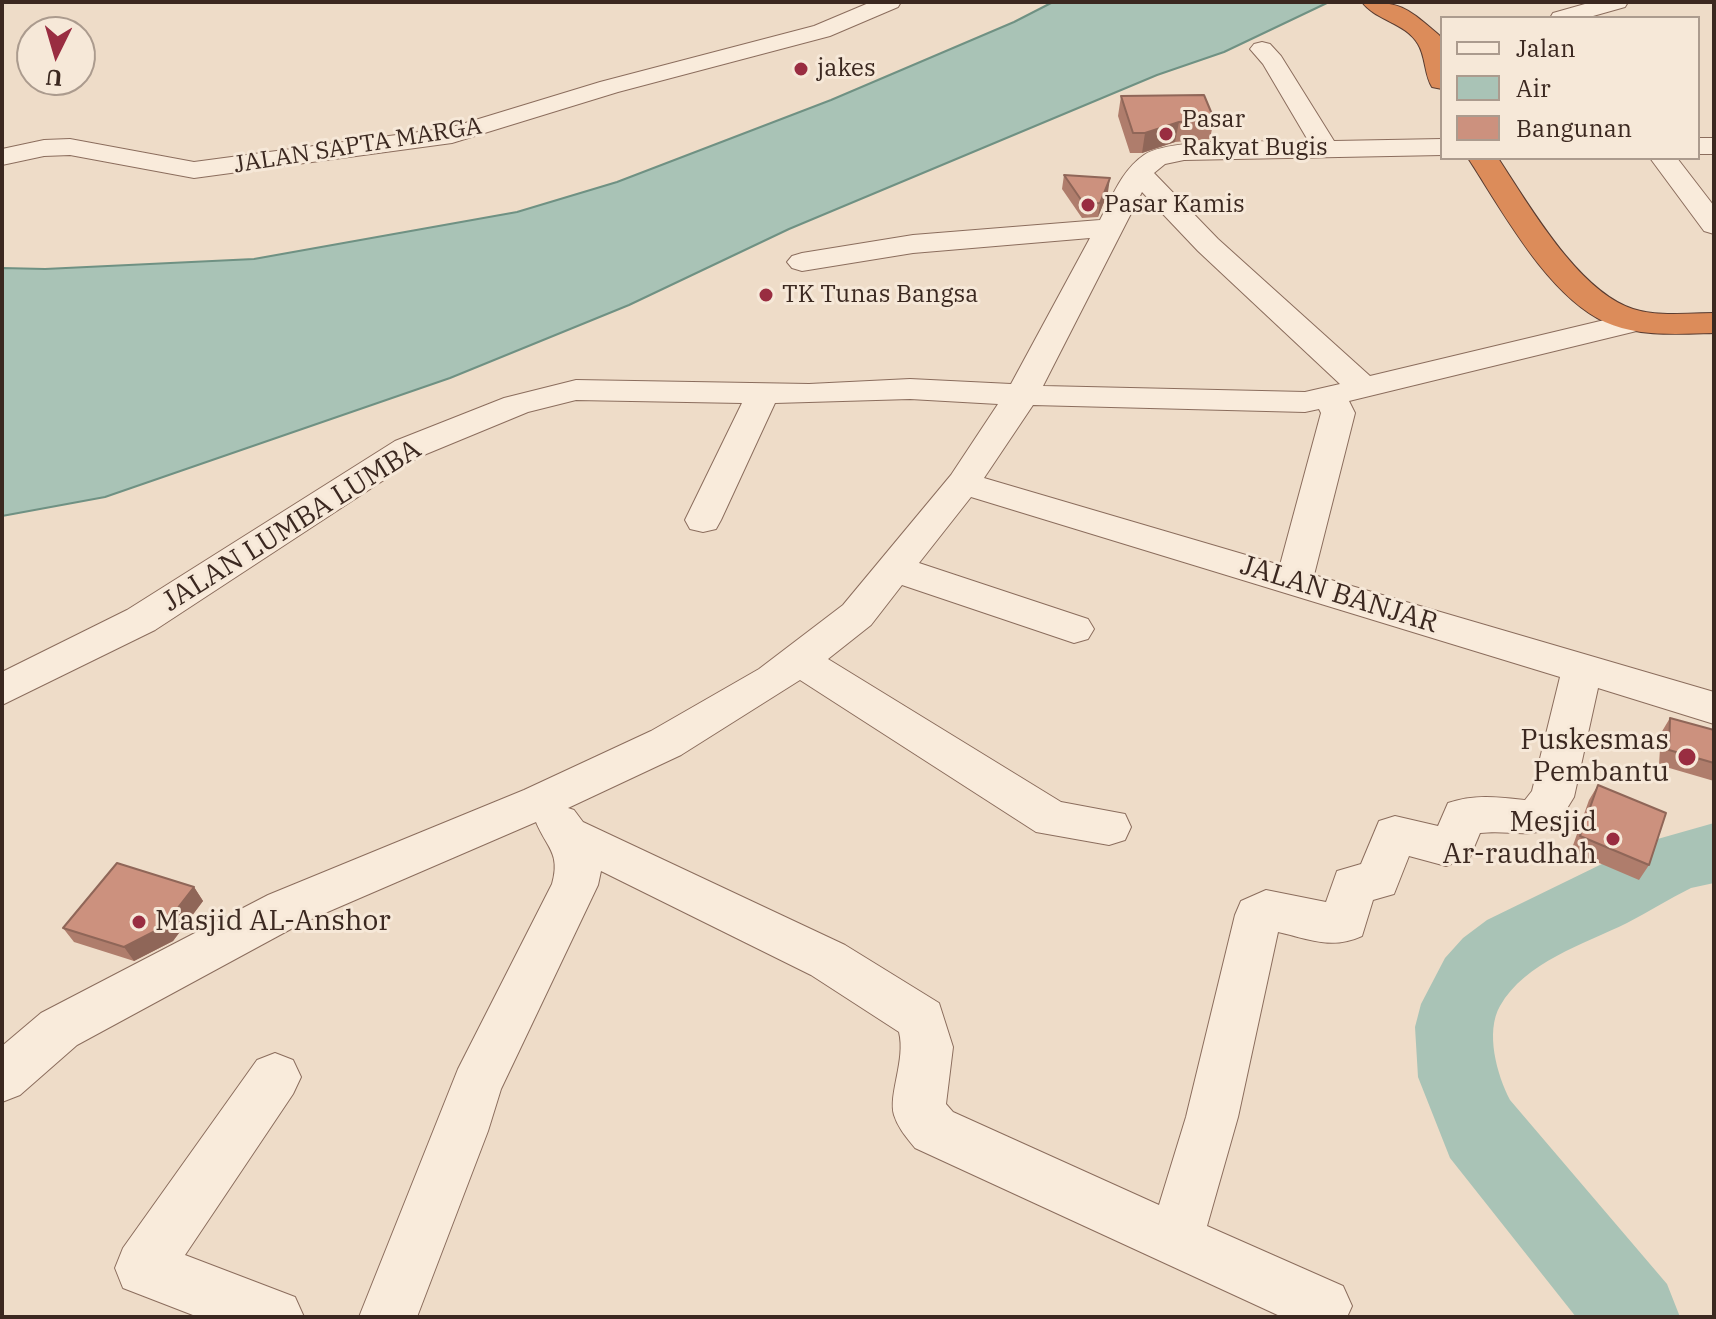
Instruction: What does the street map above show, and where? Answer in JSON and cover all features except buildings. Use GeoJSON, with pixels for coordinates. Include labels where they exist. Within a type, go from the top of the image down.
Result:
{"type":"FeatureCollection","features":[{"type":"Feature","properties":{"kind":"highway"},"geometry":{"type":"LineString","coordinates":[[1374,2],[1436,39],[1440,67]]}},
{"type":"Feature","properties":{"kind":"highway"},"geometry":{"type":"LineString","coordinates":[[1484,160],[1523,217],[1579,288],[1608,310],[1638,321],[1714,323]]}},
{"type":"Feature","properties":{"kind":"street","name":"JALAN SAPTA MARGA"},"geometry":{"type":"LineString","coordinates":[[2,157],[44,148],[69,147],[103,151],[157,166],[194,170],[435,138],[496,124],[609,87],[822,31],[890,2]]}},
{"type":"Feature","properties":{"kind":"street"},"geometry":{"type":"LineString","coordinates":[[1569,16],[1617,2]]}},
{"type":"Feature","properties":{"kind":"street"},"geometry":{"type":"LineString","coordinates":[[1262,49],[1273,61],[1326,149]]}},
{"type":"Feature","properties":{"kind":"street"},"geometry":{"type":"LineString","coordinates":[[2,1078],[59,1029],[285,909],[555,819],[666,743],[773,680],[857,615],[963,483],[1012,408],[1024,395],[1031,373],[1106,228],[1139,173],[1156,158],[1176,153],[1440,147]]}},
{"type":"Feature","properties":{"kind":"street"},"geometry":{"type":"LineString","coordinates":[[1665,160],[1714,225]]}},
{"type":"Feature","properties":{"kind":"street"},"geometry":{"type":"LineString","coordinates":[[1139,173],[1347,393],[1338,413],[1294,581]]}},
{"type":"Feature","properties":{"kind":"street"},"geometry":{"type":"LineString","coordinates":[[802,262],[913,244],[1106,228]]}},
{"type":"Feature","properties":{"kind":"street","name":"JALAN LUMBA LUMBA"},"geometry":{"type":"LineString","coordinates":[[4,686],[141,620],[407,449],[516,405],[576,390],[839,394],[910,389],[1305,402],[1638,321]]}},
{"type":"Feature","properties":{"kind":"street"},"geometry":{"type":"LineString","coordinates":[[703,520],[763,393]]}},
{"type":"Feature","properties":{"kind":"street","name":"JALAN BANJAR"},"geometry":{"type":"LineString","coordinates":[[963,483],[1714,708]]}},
{"type":"Feature","properties":{"kind":"street"},"geometry":{"type":"LineString","coordinates":[[894,568],[1074,629]]}},
{"type":"Feature","properties":{"kind":"street"},"geometry":{"type":"LineString","coordinates":[[799,660],[1052,819],[1109,827]]}},
{"type":"Feature","properties":{"kind":"street"},"geometry":{"type":"LineString","coordinates":[[1175,1241],[1212,1117],[1258,915],[1266,910],[1338,925],[1345,922],[1353,885],[1378,880],[1395,834],[1446,847],[1454,844],[1464,816],[1503,813],[1523,818],[1539,815],[1552,797],[1582,670]]}},
{"type":"Feature","properties":{"kind":"street"},"geometry":{"type":"LineString","coordinates":[[555,819],[828,960],[921,1019],[928,1047],[919,1112],[934,1130],[1323,1306]]}},
{"type":"Feature","properties":{"kind":"street"},"geometry":{"type":"LineString","coordinates":[[388,1317],[462,1131],[476,1086],[580,872],[578,855],[555,819]]}},
{"type":"Feature","properties":{"kind":"street"},"geometry":{"type":"LineString","coordinates":[[275,1077],[143,1268],[275,1317]]}},
{"type":"Feature","properties":{"kind":"water"},"geometry":{"type":"Polygon","coordinates":[[[1053,2],[1329,2],[1224,52],[1157,75],[789,229],[629,305],[450,378],[105,497],[2,516],[2,268],[45,269],[254,259],[517,212],[617,182],[831,100],[1014,22],[1053,2]]]}},
{"type":"Feature","properties":{"kind":"waterway"},"geometry":{"type":"LineString","coordinates":[[1634,1317],[1480,1129],[1459,1077],[1455,1027],[1461,1004],[1472,982],[1490,962],[1514,943],[1667,866],[1714,853]]}},
{"type":"Feature","properties":{"kind":"place","name":"jakes"},"geometry":{"type":"Point","coordinates":[801,69]}},
{"type":"Feature","properties":{"kind":"place","name":"Pasar Rakyat Bugis"},"geometry":{"type":"Point","coordinates":[1166,134]}},
{"type":"Feature","properties":{"kind":"place","name":"Pasar Kamis"},"geometry":{"type":"Point","coordinates":[1088,205]}},
{"type":"Feature","properties":{"kind":"place","name":"TK Tunas Bangsa"},"geometry":{"type":"Point","coordinates":[766,295]}},
{"type":"Feature","properties":{"kind":"place","name":"Puskesmas Pembantu"},"geometry":{"type":"Point","coordinates":[1687,757]}},
{"type":"Feature","properties":{"kind":"place","name":"Mesjid Ar-raudhah"},"geometry":{"type":"Point","coordinates":[1613,839]}},
{"type":"Feature","properties":{"kind":"place","name":"Masjid AL-Anshor"},"geometry":{"type":"Point","coordinates":[139,922]}}]}
